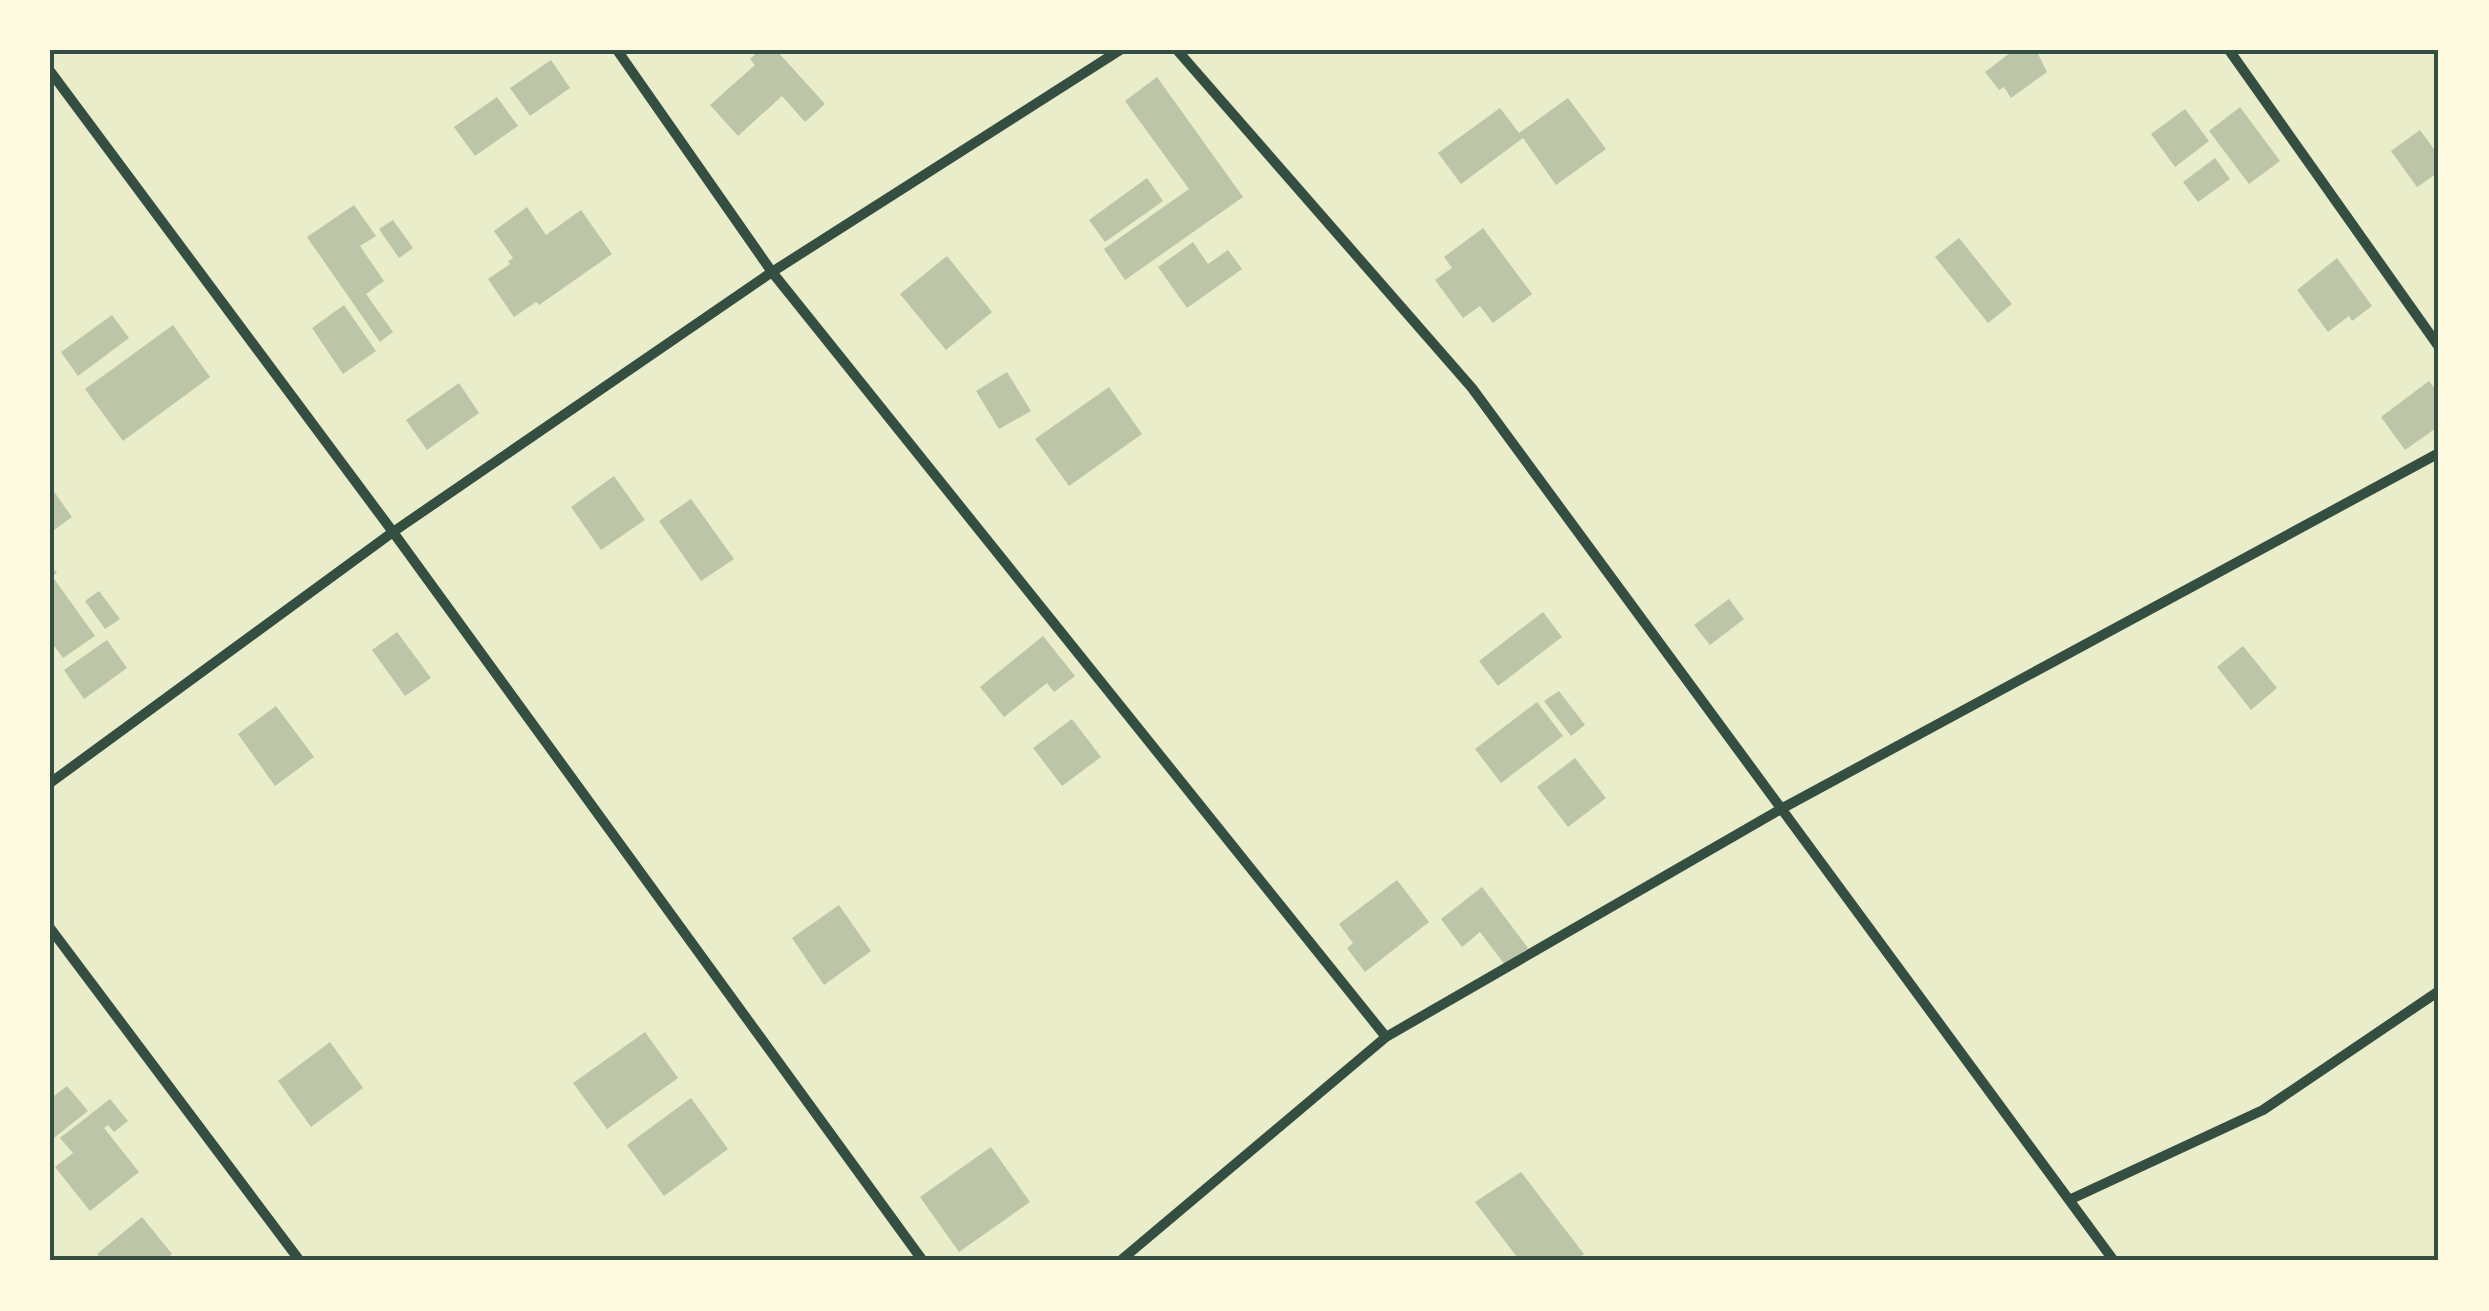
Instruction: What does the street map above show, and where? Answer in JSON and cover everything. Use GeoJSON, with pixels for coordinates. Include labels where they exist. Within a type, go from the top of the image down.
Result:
{"type":"FeatureCollection","features":[{"type":"Feature","properties":{"kind":"street"},"geometry":{"type":"LineString","coordinates":[[617,50],[772,272],[1386,1037]]}},
{"type":"Feature","properties":{"kind":"street"},"geometry":{"type":"LineString","coordinates":[[50,783],[393,532],[772,272],[1120,50]]}},
{"type":"Feature","properties":{"kind":"street"},"geometry":{"type":"LineString","coordinates":[[1178,50],[1472,388],[2114,1261]]}},
{"type":"Feature","properties":{"kind":"street"},"geometry":{"type":"LineString","coordinates":[[2229,50],[2439,348]]}},
{"type":"Feature","properties":{"kind":"street"},"geometry":{"type":"LineString","coordinates":[[50,71],[393,532],[924,1261]]}},
{"type":"Feature","properties":{"kind":"street"},"geometry":{"type":"LineString","coordinates":[[1120,1261],[1386,1037],[1780,809],[2439,453]]}},
{"type":"Feature","properties":{"kind":"street"},"geometry":{"type":"LineString","coordinates":[[50,928],[300,1261]]}},
{"type":"Feature","properties":{"kind":"street"},"geometry":{"type":"LineString","coordinates":[[2069,1200],[2262,1110],[2439,991]]}},
{"type":"Feature","properties":{"kind":"building"},"geometry":{"type":"Polygon","coordinates":[[[760,50],[776,50],[825,104],[805,122],[782,96],[738,136],[710,105],[755,65],[750,59],[760,50]]]}},
{"type":"Feature","properties":{"kind":"building"},"geometry":{"type":"Polygon","coordinates":[[[2014,50],[2036,50],[2047,72],[2011,98],[1985,72],[2014,50]]]}},
{"type":"Feature","properties":{"kind":"building"},"geometry":{"type":"Polygon","coordinates":[[[551,60],[570,88],[530,116],[510,88],[551,60]]]}},
{"type":"Feature","properties":{"kind":"building"},"geometry":{"type":"Polygon","coordinates":[[[1157,77],[1243,197],[1125,280],[1104,249],[1189,189],[1125,101],[1157,77]]]}},
{"type":"Feature","properties":{"kind":"building"},"geometry":{"type":"Polygon","coordinates":[[[497,97],[518,126],[475,156],[454,127],[497,97]]]}},
{"type":"Feature","properties":{"kind":"building"},"geometry":{"type":"Polygon","coordinates":[[[1568,98],[1606,149],[1556,185],[1523,138],[1461,184],[1438,153],[1500,108],[1519,133],[1568,98]]]}},
{"type":"Feature","properties":{"kind":"building"},"geometry":{"type":"Polygon","coordinates":[[[2240,107],[2280,161],[2249,184],[2209,131],[2240,107]]]}},
{"type":"Feature","properties":{"kind":"building"},"geometry":{"type":"Polygon","coordinates":[[[2185,109],[2209,141],[2175,167],[2151,134],[2185,109]]]}},
{"type":"Feature","properties":{"kind":"building"},"geometry":{"type":"Polygon","coordinates":[[[2420,130],[2439,156],[2439,172],[2417,187],[2391,151],[2420,130]]]}},
{"type":"Feature","properties":{"kind":"building"},"geometry":{"type":"Polygon","coordinates":[[[2215,158],[2230,179],[2198,202],[2183,182],[2215,158]]]}},
{"type":"Feature","properties":{"kind":"building"},"geometry":{"type":"Polygon","coordinates":[[[1147,178],[1163,201],[1105,242],[1089,220],[1147,178]]]}},
{"type":"Feature","properties":{"kind":"building"},"geometry":{"type":"Polygon","coordinates":[[[354,205],[376,236],[360,246],[384,281],[366,294],[393,332],[380,342],[307,237],[354,205]]]}},
{"type":"Feature","properties":{"kind":"building"},"geometry":{"type":"Polygon","coordinates":[[[527,207],[546,235],[581,210],[612,254],[539,305],[536,302],[514,317],[488,279],[513,258],[494,231],[527,207]]]}},
{"type":"Feature","properties":{"kind":"building"},"geometry":{"type":"Polygon","coordinates":[[[393,220],[413,248],[399,258],[379,229],[393,220]]]}},
{"type":"Feature","properties":{"kind":"building"},"geometry":{"type":"Polygon","coordinates":[[[1483,228],[1532,294],[1493,323],[1480,306],[1463,318],[1435,280],[1452,268],[1444,257],[1483,228]]]}},
{"type":"Feature","properties":{"kind":"building"},"geometry":{"type":"Polygon","coordinates":[[[1959,238],[2012,304],[1988,323],[1935,257],[1959,238]]]}},
{"type":"Feature","properties":{"kind":"building"},"geometry":{"type":"Polygon","coordinates":[[[1193,242],[1208,264],[1228,250],[1242,269],[1187,308],[1158,267],[1193,242]]]}},
{"type":"Feature","properties":{"kind":"building"},"geometry":{"type":"Polygon","coordinates":[[[947,256],[992,312],[946,350],[900,294],[947,256]]]}},
{"type":"Feature","properties":{"kind":"building"},"geometry":{"type":"Polygon","coordinates":[[[2337,258],[2372,306],[2352,321],[2349,316],[2328,332],[2297,290],[2337,258]]]}},
{"type":"Feature","properties":{"kind":"building"},"geometry":{"type":"Polygon","coordinates":[[[344,305],[376,351],[343,374],[312,328],[344,305]]]}},
{"type":"Feature","properties":{"kind":"building"},"geometry":{"type":"Polygon","coordinates":[[[112,315],[129,338],[78,376],[61,352],[112,315]]]}},
{"type":"Feature","properties":{"kind":"building"},"geometry":{"type":"Polygon","coordinates":[[[173,325],[210,377],[123,441],[85,389],[173,325]]]}},
{"type":"Feature","properties":{"kind":"building"},"geometry":{"type":"Polygon","coordinates":[[[1007,372],[1031,411],[999,429],[976,391],[1007,372]]]}},
{"type":"Feature","properties":{"kind":"building"},"geometry":{"type":"Polygon","coordinates":[[[2429,381],[2439,394],[2439,426],[2405,450],[2381,417],[2429,381]]]}},
{"type":"Feature","properties":{"kind":"building"},"geometry":{"type":"Polygon","coordinates":[[[459,383],[479,413],[427,450],[406,420],[459,383]]]}},
{"type":"Feature","properties":{"kind":"building"},"geometry":{"type":"Polygon","coordinates":[[[1109,387],[1142,434],[1069,486],[1035,439],[1109,387]]]}},
{"type":"Feature","properties":{"kind":"building"},"geometry":{"type":"Polygon","coordinates":[[[614,476],[645,520],[601,550],[571,507],[614,476]]]}},
{"type":"Feature","properties":{"kind":"building"},"geometry":{"type":"Polygon","coordinates":[[[50,486],[72,517],[50,533],[50,486]]]}},
{"type":"Feature","properties":{"kind":"building"},"geometry":{"type":"Polygon","coordinates":[[[691,499],[734,559],[701,581],[659,521],[691,499]]]}},
{"type":"Feature","properties":{"kind":"building"},"geometry":{"type":"Polygon","coordinates":[[[50,564],[57,573],[52,576],[95,636],[63,658],[50,640],[50,564]]]}},
{"type":"Feature","properties":{"kind":"building"},"geometry":{"type":"Polygon","coordinates":[[[99,591],[120,619],[105,629],[85,601],[99,591]]]}},
{"type":"Feature","properties":{"kind":"building"},"geometry":{"type":"Polygon","coordinates":[[[1729,599],[1744,619],[1710,645],[1694,625],[1729,599]]]}},
{"type":"Feature","properties":{"kind":"building"},"geometry":{"type":"Polygon","coordinates":[[[1543,612],[1562,637],[1498,686],[1479,661],[1543,612]]]}},
{"type":"Feature","properties":{"kind":"building"},"geometry":{"type":"Polygon","coordinates":[[[397,632],[431,678],[405,696],[372,650],[397,632]]]}},
{"type":"Feature","properties":{"kind":"building"},"geometry":{"type":"Polygon","coordinates":[[[1043,636],[1075,676],[1054,692],[1047,683],[1004,717],[980,687],[1043,636]]]}},
{"type":"Feature","properties":{"kind":"building"},"geometry":{"type":"Polygon","coordinates":[[[107,640],[127,668],[84,699],[64,670],[107,640]]]}},
{"type":"Feature","properties":{"kind":"building"},"geometry":{"type":"Polygon","coordinates":[[[2243,646],[2277,688],[2251,710],[2217,667],[2243,646]]]}},
{"type":"Feature","properties":{"kind":"building"},"geometry":{"type":"Polygon","coordinates":[[[1559,691],[1585,725],[1571,736],[1544,701],[1559,691]]]}},
{"type":"Feature","properties":{"kind":"building"},"geometry":{"type":"Polygon","coordinates":[[[1537,702],[1563,736],[1501,783],[1475,749],[1537,702]]]}},
{"type":"Feature","properties":{"kind":"building"},"geometry":{"type":"Polygon","coordinates":[[[276,706],[314,757],[275,786],[238,734],[276,706]]]}},
{"type":"Feature","properties":{"kind":"building"},"geometry":{"type":"Polygon","coordinates":[[[1072,719],[1101,757],[1062,786],[1033,748],[1072,719]]]}},
{"type":"Feature","properties":{"kind":"building"},"geometry":{"type":"Polygon","coordinates":[[[1575,758],[1606,798],[1568,827],[1537,787],[1575,758]]]}},
{"type":"Feature","properties":{"kind":"building"},"geometry":{"type":"Polygon","coordinates":[[[1397,880],[1429,922],[1365,972],[1347,948],[1353,943],[1339,924],[1397,880]]]}},
{"type":"Feature","properties":{"kind":"building"},"geometry":{"type":"Polygon","coordinates":[[[1482,887],[1528,948],[1505,965],[1480,932],[1462,947],[1441,919],[1482,887]]]}},
{"type":"Feature","properties":{"kind":"building"},"geometry":{"type":"Polygon","coordinates":[[[839,905],[871,951],[824,985],[792,938],[839,905]]]}},
{"type":"Feature","properties":{"kind":"building"},"geometry":{"type":"Polygon","coordinates":[[[645,1032],[678,1078],[607,1129],[573,1083],[645,1032]]]}},
{"type":"Feature","properties":{"kind":"building"},"geometry":{"type":"Polygon","coordinates":[[[330,1042],[363,1088],[311,1127],[278,1081],[330,1042]]]}},
{"type":"Feature","properties":{"kind":"building"},"geometry":{"type":"Polygon","coordinates":[[[67,1086],[88,1111],[50,1141],[50,1099],[67,1086]]]}},
{"type":"Feature","properties":{"kind":"building"},"geometry":{"type":"Polygon","coordinates":[[[691,1098],[728,1149],[664,1196],[627,1145],[691,1098]]]}},
{"type":"Feature","properties":{"kind":"building"},"geometry":{"type":"Polygon","coordinates":[[[110,1099],[128,1121],[114,1132],[108,1125],[104,1128],[139,1172],[90,1211],[55,1167],[73,1153],[60,1138],[110,1099]]]}},
{"type":"Feature","properties":{"kind":"building"},"geometry":{"type":"Polygon","coordinates":[[[991,1147],[1030,1202],[959,1252],[920,1197],[991,1147]]]}},
{"type":"Feature","properties":{"kind":"building"},"geometry":{"type":"Polygon","coordinates":[[[1521,1172],[1584,1254],[1574,1261],[1520,1261],[1475,1202],[1521,1172]]]}},
{"type":"Feature","properties":{"kind":"building"},"geometry":{"type":"Polygon","coordinates":[[[142,1217],[172,1254],[163,1261],[103,1261],[97,1254],[142,1217]]]}}]}
